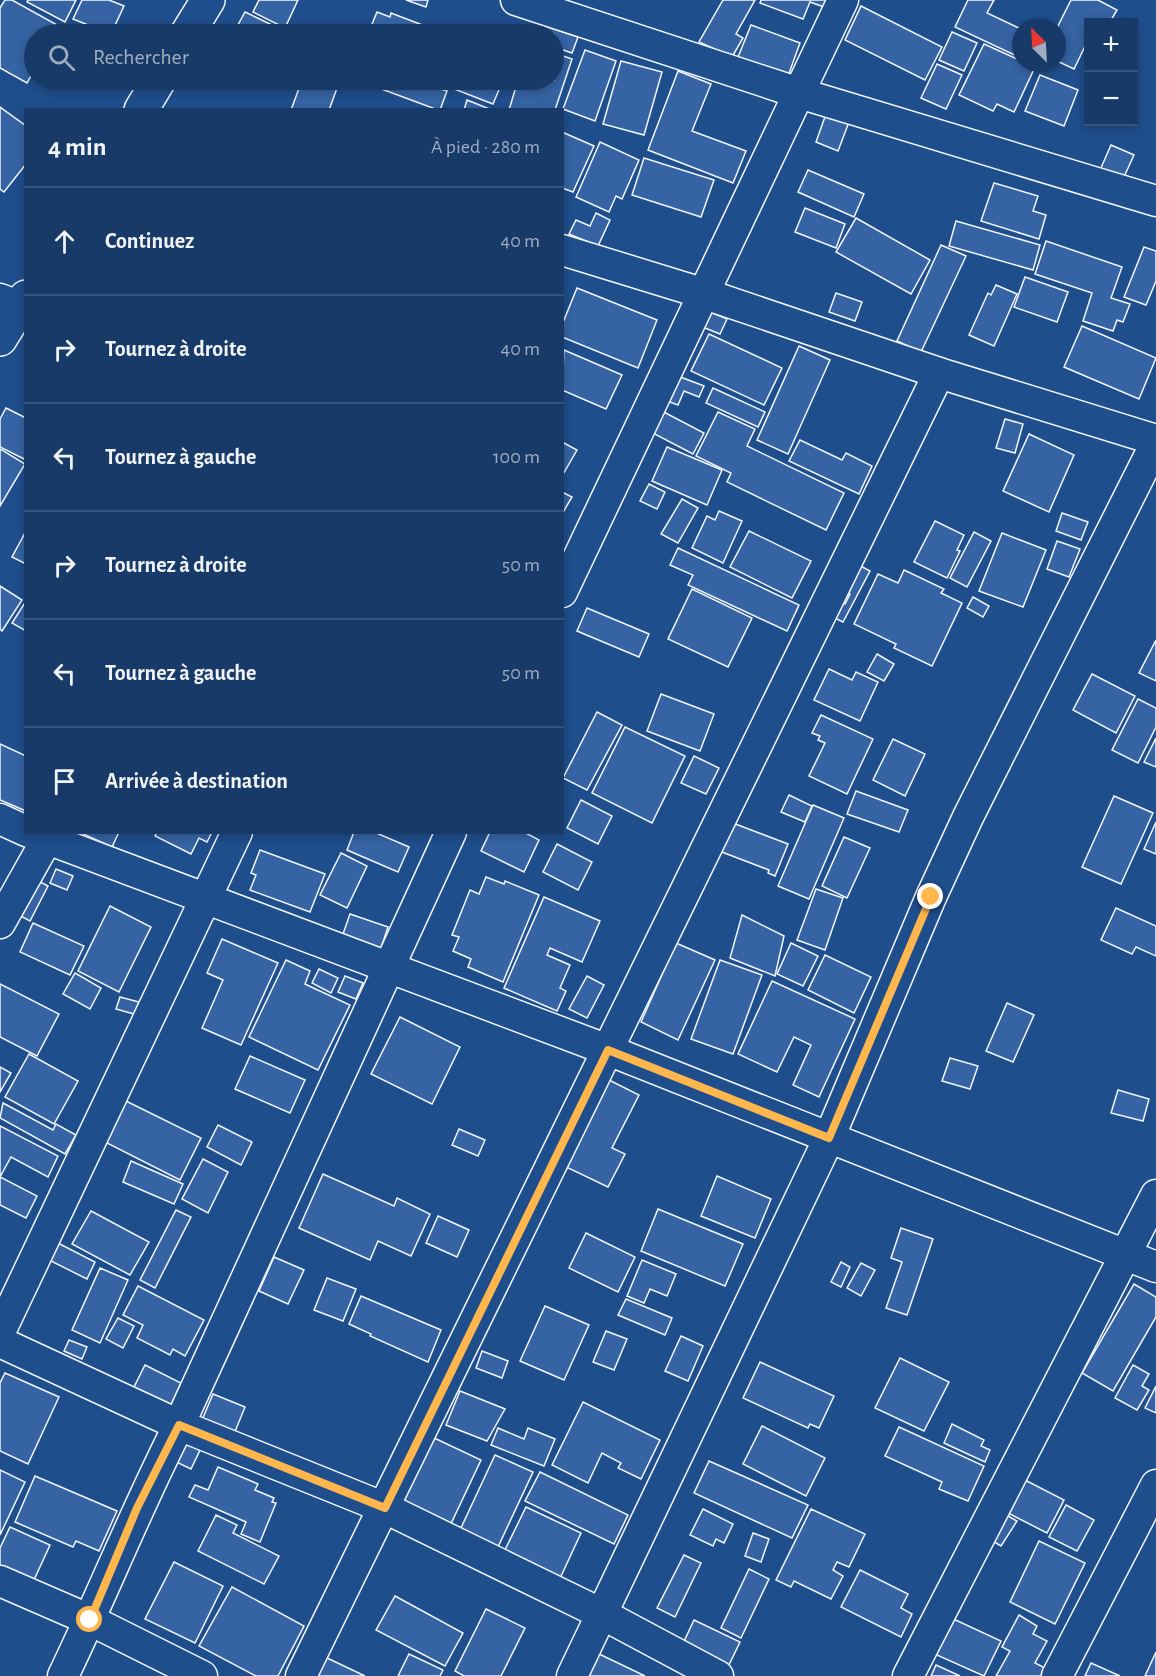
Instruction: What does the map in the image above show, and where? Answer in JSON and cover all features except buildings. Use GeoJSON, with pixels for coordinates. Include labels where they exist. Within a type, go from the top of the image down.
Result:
{"type":"FeatureCollection","features":[{"type":"Feature","properties":{"kind":"street"},"geometry":{"type":"LineString","coordinates":[[193,24],[208,0]]}},
{"type":"Feature","properties":{"kind":"street"},"geometry":{"type":"LineString","coordinates":[[516,0],[799,93],[1156,201]]}},
{"type":"Feature","properties":{"kind":"street"},"geometry":{"type":"LineString","coordinates":[[564,588],[843,0]]}},
{"type":"Feature","properties":{"kind":"street"},"geometry":{"type":"LineString","coordinates":[[142,108],[153,90]]}},
{"type":"Feature","properties":{"kind":"street"},"geometry":{"type":"LineString","coordinates":[[564,251],[702,293],[939,373],[1156,442],[968,817],[931,897],[829,1138],[572,1676]]}},
{"type":"Feature","properties":{"kind":"street"},"geometry":{"type":"LineString","coordinates":[[0,339],[15,301]]}},
{"type":"Feature","properties":{"kind":"street"},"geometry":{"type":"LineString","coordinates":[[301,1676],[939,373]]}},
{"type":"Feature","properties":{"kind":"street"},"geometry":{"type":"LineString","coordinates":[[0,819],[24,828]]}},
{"type":"Feature","properties":{"kind":"street"},"geometry":{"type":"LineString","coordinates":[[0,923],[38,834],[206,900],[608,1050],[1156,1267]]}},
{"type":"Feature","properties":{"kind":"street"},"geometry":{"type":"LineString","coordinates":[[0,1332],[236,834]]}},
{"type":"Feature","properties":{"kind":"street"},"geometry":{"type":"LineString","coordinates":[[63,1676],[90,1620],[137,1508],[179,1425],[450,834]]}},
{"type":"Feature","properties":{"kind":"street"},"geometry":{"type":"LineString","coordinates":[[908,1676],[1156,1195]]}},
{"type":"Feature","properties":{"kind":"street"},"geometry":{"type":"LineString","coordinates":[[0,1342],[179,1425],[385,1508],[602,1614],[718,1676]]}},
{"type":"Feature","properties":{"kind":"street"},"geometry":{"type":"LineString","coordinates":[[1057,1676],[1156,1485]]}},
{"type":"Feature","properties":{"kind":"street"},"geometry":{"type":"LineString","coordinates":[[0,1581],[90,1620],[202,1676]]}},
{"type":"Feature","properties":{"kind":"route"},"geometry":{"type":"LineString","coordinates":[[90,1620],[137,1508],[179,1425],[385,1508],[608,1050],[829,1138],[931,897]]}}]}
